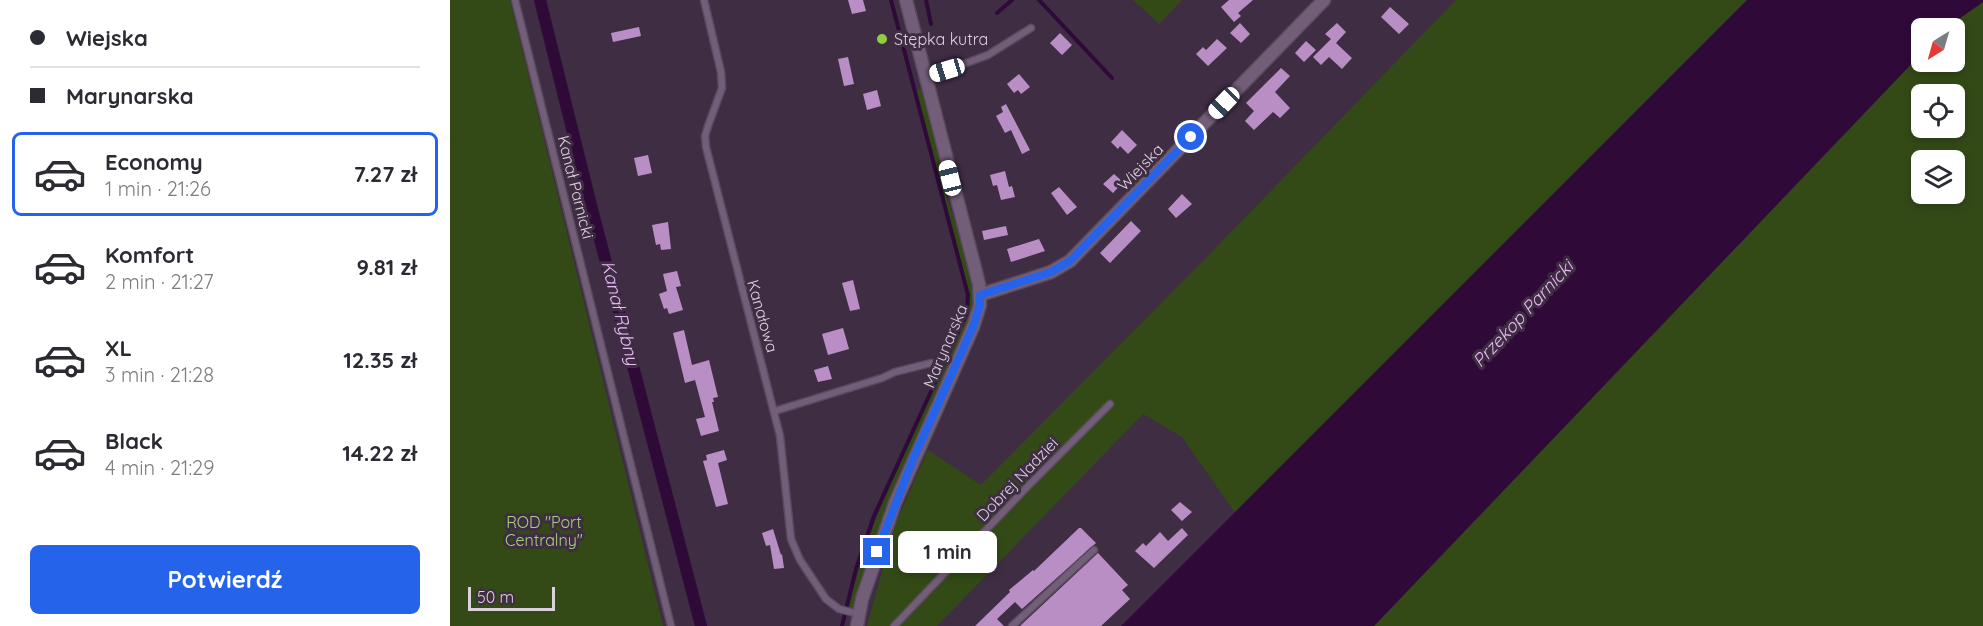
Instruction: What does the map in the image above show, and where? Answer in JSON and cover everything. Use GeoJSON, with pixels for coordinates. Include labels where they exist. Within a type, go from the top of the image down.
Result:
{"type":"FeatureCollection","features":[{"type":"Feature","properties":{"kind":"street","name":"Marynarska"},"geometry":{"type":"LineString","coordinates":[[857,617],[895,502],[973,327],[980,305],[980,295],[906,0]]}},
{"type":"Feature","properties":{"kind":"street","name":"Wiejska"},"geometry":{"type":"LineString","coordinates":[[980,295],[1051,272],[1070,261],[1324,0]]}},
{"type":"Feature","properties":{"kind":"lane","name":"Kanał Parnicki"},"geometry":{"type":"LineString","coordinates":[[515,0],[670,626]]}},
{"type":"Feature","properties":{"kind":"lane","name":"Kanałowa"},"geometry":{"type":"LineString","coordinates":[[704,0],[721,72],[722,88],[705,136],[706,147],[775,411],[784,464],[791,539],[800,560],[826,599],[839,609],[857,617]]}},
{"type":"Feature","properties":{"kind":"lane"},"geometry":{"type":"LineString","coordinates":[[926,79],[931,75],[963,66],[988,55],[1031,28]]}},
{"type":"Feature","properties":{"kind":"lane"},"geometry":{"type":"LineString","coordinates":[[775,411],[895,372],[932,363]]}},
{"type":"Feature","properties":{"kind":"lane","name":"Dobrej Nadziei"},"geometry":{"type":"LineString","coordinates":[[894,626],[1004,510],[1110,404]]}},
{"type":"Feature","properties":{"kind":"lane"},"geometry":{"type":"LineString","coordinates":[[1012,626],[1094,550]]}},
{"type":"Feature","properties":{"kind":"green space","name":"ROD \"Port Centralny\""},"geometry":{"type":"Polygon","coordinates":[[[450,0],[510,0],[663,626],[450,626],[450,0]]]}},
{"type":"Feature","properties":{"kind":"green space"},"geometry":{"type":"Polygon","coordinates":[[[1133,0],[1182,0],[1159,24],[1133,0]]]}},
{"type":"Feature","properties":{"kind":"green space"},"geometry":{"type":"Polygon","coordinates":[[[1456,0],[1747,0],[1235,513],[1182,437],[1143,414],[937,626],[867,626],[895,525],[928,450],[981,485],[1456,0]]]}},
{"type":"Feature","properties":{"kind":"green space"},"geometry":{"type":"Polygon","coordinates":[[[1983,2],[1983,626],[1374,626],[1911,64],[1911,72],[1965,72],[1965,18],[1960,18],[1983,2]]]}},
{"type":"Feature","properties":{"kind":"green space"},"geometry":{"type":"Polygon","coordinates":[[[922,89],[947,187],[944,188],[969,267],[973,301],[971,317],[892,495],[854,610],[848,608],[867,543],[968,311],[969,295],[916,90],[922,89]]]}},
{"type":"Feature","properties":{"kind":"water","name":"Przekop Parnicki"},"geometry":{"type":"Polygon","coordinates":[[[1747,0],[1983,0],[1960,18],[1911,18],[1911,64],[1374,626],[1121,626],[1747,0]]]}},
{"type":"Feature","properties":{"kind":"building"},"geometry":{"type":"Polygon","coordinates":[[[848,0],[863,0],[866,11],[852,14],[848,0]]]}},
{"type":"Feature","properties":{"kind":"building"},"geometry":{"type":"Polygon","coordinates":[[[1229,0],[1253,0],[1238,13],[1241,16],[1234,22],[1221,7],[1229,0]]]}},
{"type":"Feature","properties":{"kind":"building"},"geometry":{"type":"Polygon","coordinates":[[[1390,7],[1409,24],[1399,34],[1381,17],[1390,7]]]}},
{"type":"Feature","properties":{"kind":"building"},"geometry":{"type":"Polygon","coordinates":[[[1240,23],[1250,34],[1241,43],[1230,33],[1240,23]]]}},
{"type":"Feature","properties":{"kind":"building"},"geometry":{"type":"Polygon","coordinates":[[[1337,23],[1346,32],[1336,43],[1352,58],[1342,69],[1329,57],[1321,65],[1313,57],[1331,39],[1325,34],[1337,23]]]}},
{"type":"Feature","properties":{"kind":"building"},"geometry":{"type":"Polygon","coordinates":[[[639,27],[641,36],[613,42],[611,33],[639,27]]]}},
{"type":"Feature","properties":{"kind":"building"},"geometry":{"type":"Polygon","coordinates":[[[1060,33],[1072,45],[1062,55],[1050,43],[1060,33]]]}},
{"type":"Feature","properties":{"kind":"building"},"geometry":{"type":"Polygon","coordinates":[[[1217,39],[1227,48],[1208,66],[1196,54],[1203,47],[1206,50],[1217,39]]]}},
{"type":"Feature","properties":{"kind":"building"},"geometry":{"type":"Polygon","coordinates":[[[1306,41],[1316,50],[1304,62],[1295,53],[1306,41]]]}},
{"type":"Feature","properties":{"kind":"building"},"geometry":{"type":"Polygon","coordinates":[[[848,57],[854,84],[844,86],[838,59],[848,57]]]}},
{"type":"Feature","properties":{"kind":"building"},"geometry":{"type":"Polygon","coordinates":[[[1281,68],[1290,76],[1275,92],[1290,108],[1280,118],[1273,112],[1254,130],[1245,121],[1254,111],[1246,103],[1281,68]]]}},
{"type":"Feature","properties":{"kind":"building"},"geometry":{"type":"Polygon","coordinates":[[[1019,74],[1030,87],[1021,94],[1018,90],[1014,93],[1007,84],[1019,74]]]}},
{"type":"Feature","properties":{"kind":"building"},"geometry":{"type":"Polygon","coordinates":[[[877,90],[881,106],[867,110],[863,94],[877,90]]]}},
{"type":"Feature","properties":{"kind":"building"},"geometry":{"type":"Polygon","coordinates":[[[1006,104],[1030,150],[1022,154],[1011,130],[1005,133],[996,116],[1003,112],[1001,107],[1006,104]]]}},
{"type":"Feature","properties":{"kind":"building"},"geometry":{"type":"Polygon","coordinates":[[[1122,130],[1137,145],[1128,154],[1120,146],[1118,149],[1111,142],[1122,130]]]}},
{"type":"Feature","properties":{"kind":"building"},"geometry":{"type":"Polygon","coordinates":[[[648,155],[652,173],[638,176],[634,158],[648,155]]]}},
{"type":"Feature","properties":{"kind":"building"},"geometry":{"type":"Polygon","coordinates":[[[1005,171],[1009,187],[1012,186],[1015,197],[1001,200],[997,185],[993,186],[990,175],[1005,171]]]}},
{"type":"Feature","properties":{"kind":"building"},"geometry":{"type":"Polygon","coordinates":[[[1114,174],[1123,182],[1113,193],[1103,184],[1114,174]]]}},
{"type":"Feature","properties":{"kind":"building"},"geometry":{"type":"Polygon","coordinates":[[[1059,187],[1077,207],[1067,215],[1051,193],[1059,187]]]}},
{"type":"Feature","properties":{"kind":"building"},"geometry":{"type":"Polygon","coordinates":[[[1182,194],[1192,204],[1176,218],[1168,209],[1182,194]]]}},
{"type":"Feature","properties":{"kind":"building"},"geometry":{"type":"Polygon","coordinates":[[[1131,221],[1141,231],[1110,263],[1100,253],[1131,221]]]}},
{"type":"Feature","properties":{"kind":"building"},"geometry":{"type":"Polygon","coordinates":[[[668,222],[671,249],[661,250],[660,244],[656,245],[652,225],[668,222]]]}},
{"type":"Feature","properties":{"kind":"building"},"geometry":{"type":"Polygon","coordinates":[[[1006,226],[1008,235],[984,240],[982,231],[1006,226]]]}},
{"type":"Feature","properties":{"kind":"building"},"geometry":{"type":"Polygon","coordinates":[[[1039,239],[1045,251],[1011,262],[1007,249],[1039,239]]]}},
{"type":"Feature","properties":{"kind":"building"},"geometry":{"type":"Polygon","coordinates":[[[677,271],[681,286],[676,287],[683,310],[669,314],[667,308],[664,309],[659,294],[667,291],[663,274],[677,271]]]}},
{"type":"Feature","properties":{"kind":"building"},"geometry":{"type":"Polygon","coordinates":[[[853,280],[860,309],[850,311],[842,283],[853,280]]]}},
{"type":"Feature","properties":{"kind":"building"},"geometry":{"type":"Polygon","coordinates":[[[843,328],[849,349],[828,355],[822,334],[843,328]]]}},
{"type":"Feature","properties":{"kind":"building"},"geometry":{"type":"Polygon","coordinates":[[[684,330],[692,365],[709,360],[718,397],[713,398],[714,402],[712,402],[719,431],[701,436],[696,419],[705,417],[695,380],[685,383],[673,333],[684,330]]]}},
{"type":"Feature","properties":{"kind":"building"},"geometry":{"type":"Polygon","coordinates":[[[828,366],[832,379],[818,382],[814,370],[828,366]]]}},
{"type":"Feature","properties":{"kind":"building"},"geometry":{"type":"Polygon","coordinates":[[[724,450],[727,460],[718,463],[728,504],[716,507],[703,461],[707,460],[706,455],[724,450]]]}},
{"type":"Feature","properties":{"kind":"building"},"geometry":{"type":"Polygon","coordinates":[[[1180,502],[1192,512],[1182,521],[1171,510],[1180,502]]]}},
{"type":"Feature","properties":{"kind":"building"},"geometry":{"type":"Polygon","coordinates":[[[1079,528],[1096,543],[1022,609],[1015,602],[997,619],[1004,626],[975,626],[1010,592],[1009,590],[1034,571],[1079,528]]]}},
{"type":"Feature","properties":{"kind":"building"},"geometry":{"type":"Polygon","coordinates":[[[1182,528],[1188,535],[1154,568],[1135,551],[1143,543],[1146,546],[1160,532],[1168,541],[1182,528]]]}},
{"type":"Feature","properties":{"kind":"building"},"geometry":{"type":"Polygon","coordinates":[[[773,529],[782,554],[784,568],[774,569],[770,545],[766,546],[762,533],[773,529]]]}},
{"type":"Feature","properties":{"kind":"building"},"geometry":{"type":"Polygon","coordinates":[[[1098,553],[1128,585],[1122,590],[1130,599],[1101,626],[1020,626],[1098,553]]]}},
{"type":"Feature","properties":{"kind":"waterway","name":"Kanał Rybny"},"geometry":{"type":"LineString","coordinates":[[540,0],[701,626]]}},
{"type":"Feature","properties":{"kind":"waterway"},"geometry":{"type":"LineString","coordinates":[[842,626],[856,569],[874,516],[967,313],[968,295],[891,0]]}},
{"type":"Feature","properties":{"kind":"waterway"},"geometry":{"type":"LineString","coordinates":[[926,0],[931,24]]}},
{"type":"Feature","properties":{"kind":"waterway"},"geometry":{"type":"LineString","coordinates":[[997,13],[1012,0]]}},
{"type":"Feature","properties":{"kind":"waterway"},"geometry":{"type":"LineString","coordinates":[[1039,0],[1112,78]]}},
{"type":"Feature","properties":{"kind":"place","name":"Stępka kutra"},"geometry":{"type":"Point","coordinates":[882,39]}},
{"type":"Feature","properties":{"kind":"route"},"geometry":{"type":"LineString","coordinates":[[877,552],[914,457],[978,316],[980,295],[1051,272],[1070,261],[1191,137]]}}]}
